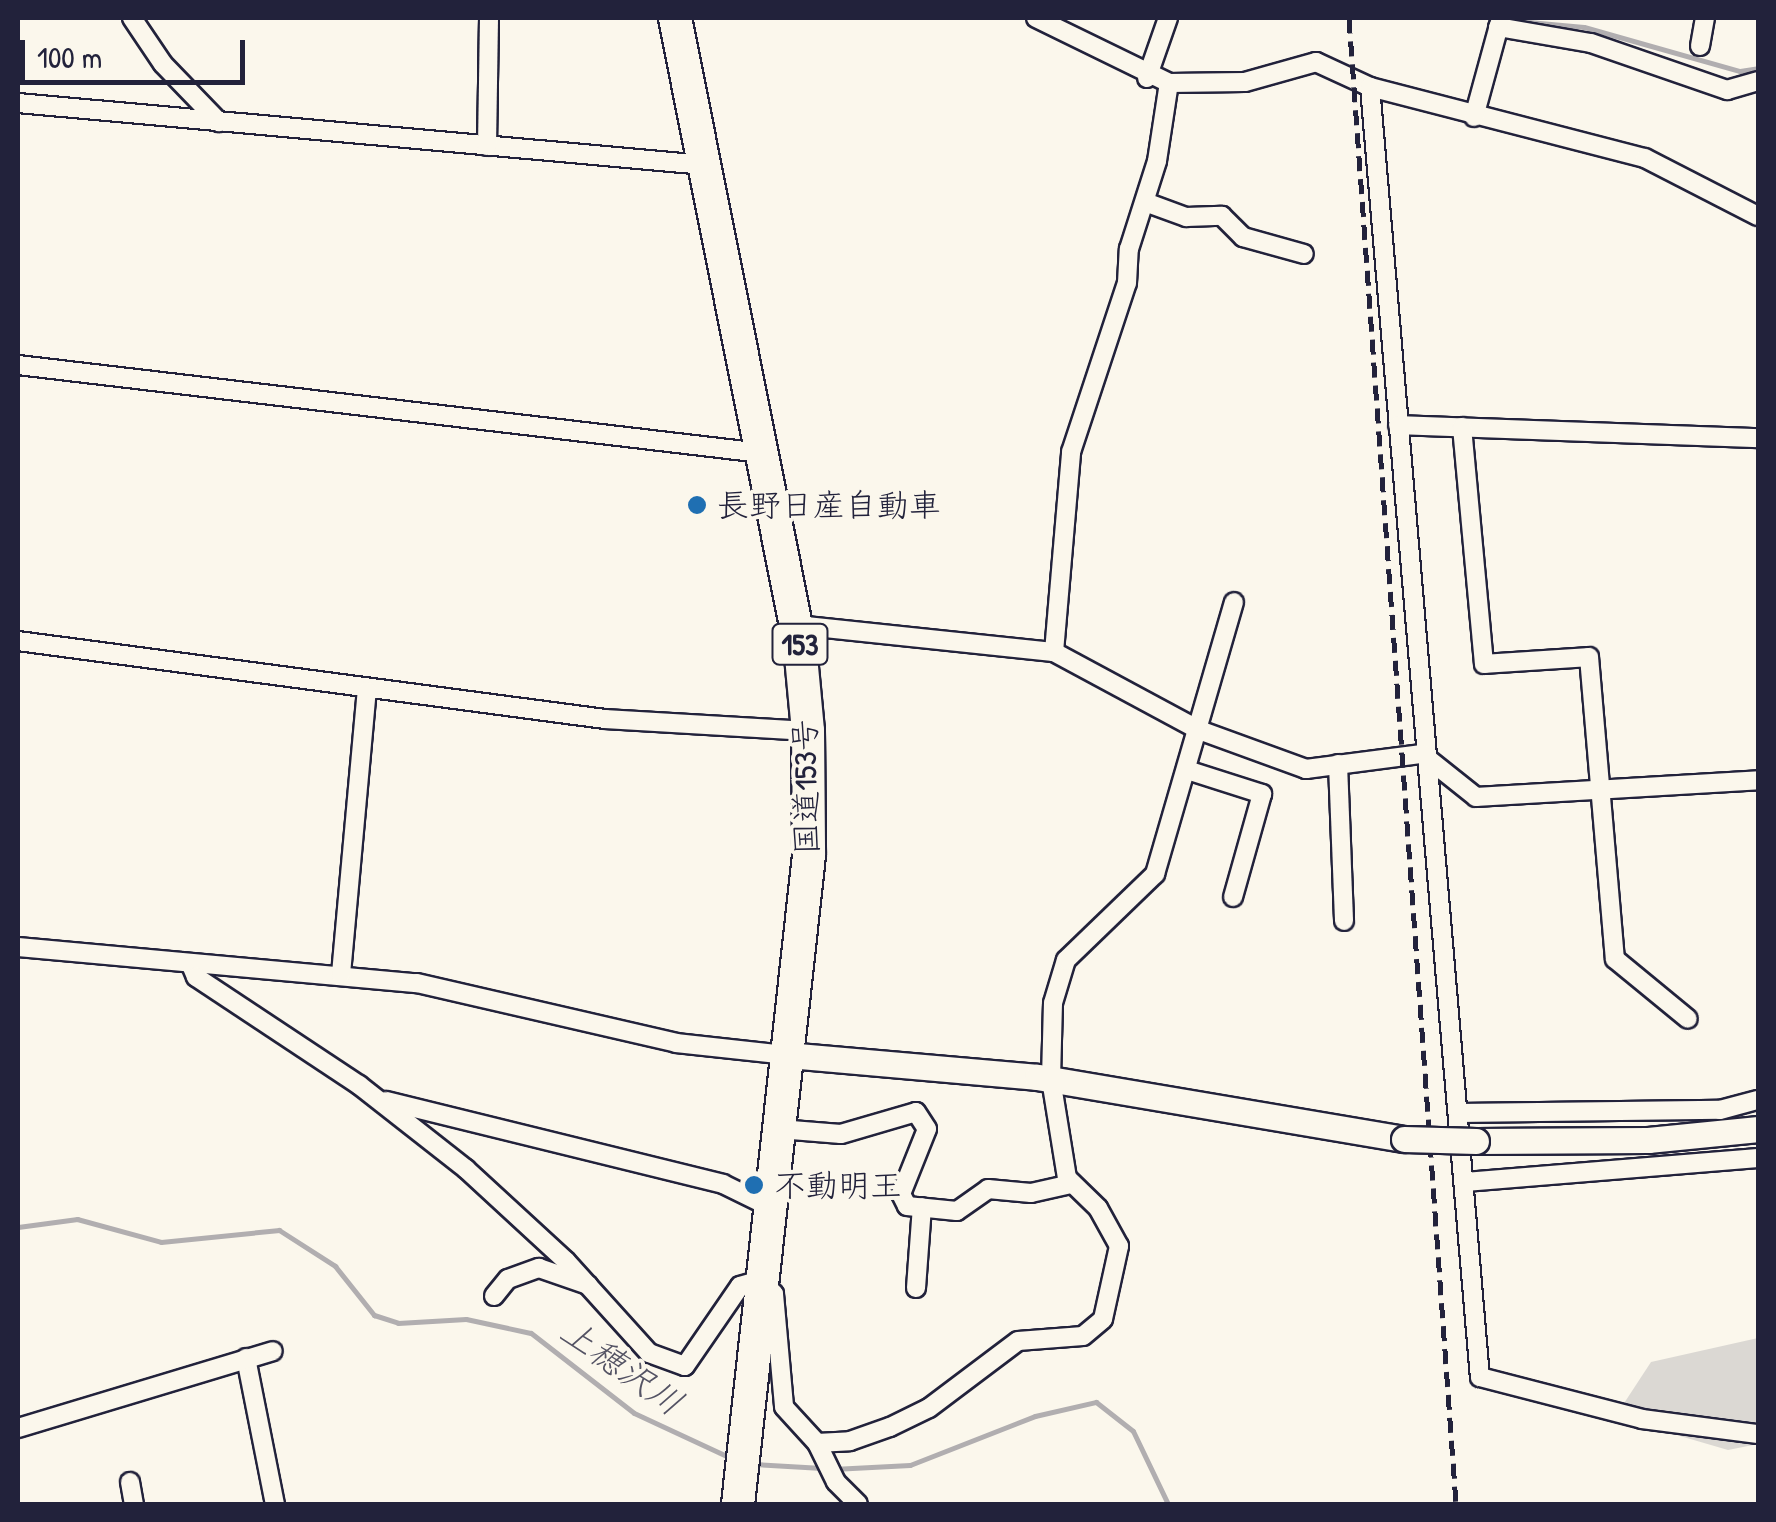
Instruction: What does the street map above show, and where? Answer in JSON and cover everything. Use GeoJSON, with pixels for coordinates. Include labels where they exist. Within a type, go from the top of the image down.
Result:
{"type":"FeatureCollection","features":[{"type":"Feature","properties":{"kind":"highway","name":"国道153号"},"geometry":{"type":"LineString","coordinates":[[672,18],[796,624],[808,731],[809,855],[738,1497]]}},
{"type":"Feature","properties":{"kind":"street"},"geometry":{"type":"LineString","coordinates":[[132,18],[163,64],[220,122]]}},
{"type":"Feature","properties":{"kind":"street"},"geometry":{"type":"LineString","coordinates":[[487,146],[490,18]]}},
{"type":"Feature","properties":{"kind":"street"},"geometry":{"type":"LineString","coordinates":[[1036,18],[1147,78],[1169,83],[1245,82],[1316,62],[1370,87],[1474,117],[1645,158],[1758,215]]}},
{"type":"Feature","properties":{"kind":"street"},"geometry":{"type":"LineString","coordinates":[[1147,78],[1168,18]]}},
{"type":"Feature","properties":{"kind":"street"},"geometry":{"type":"LineString","coordinates":[[1700,46],[1705,18]]}},
{"type":"Feature","properties":{"kind":"street"},"geometry":{"type":"LineString","coordinates":[[1474,117],[1499,22],[1591,43],[1726,90],[1758,81]]}},
{"type":"Feature","properties":{"kind":"street"},"geometry":{"type":"LineString","coordinates":[[1054,652],[1071,452],[1128,283],[1129,250],[1146,202],[1169,83]]}},
{"type":"Feature","properties":{"kind":"street"},"geometry":{"type":"LineString","coordinates":[[1370,87],[1422,754],[1459,1112],[1480,1377],[1642,1419],[1758,1434]]}},
{"type":"Feature","properties":{"kind":"street"},"geometry":{"type":"LineString","coordinates":[[18,103],[705,165]]}},
{"type":"Feature","properties":{"kind":"street"},"geometry":{"type":"LineString","coordinates":[[1146,202],[1186,216],[1222,216],[1243,237],[1304,254]]}},
{"type":"Feature","properties":{"kind":"street"},"geometry":{"type":"LineString","coordinates":[[18,365],[761,453]]}},
{"type":"Feature","properties":{"kind":"street"},"geometry":{"type":"LineString","coordinates":[[1398,424],[1758,438]]}},
{"type":"Feature","properties":{"kind":"street"},"geometry":{"type":"LineString","coordinates":[[1462,427],[1484,664],[1589,658],[1615,959],[1688,1020]]}},
{"type":"Feature","properties":{"kind":"street"},"geometry":{"type":"LineString","coordinates":[[820,1447],[850,1442],[930,1408],[1018,1341],[1095,1331],[1111,1301],[1119,1246],[1098,1208],[1071,1184],[1050,1079],[1053,1003],[1066,960],[1155,874],[1200,730],[1197,712],[1234,602]]}},
{"type":"Feature","properties":{"kind":"street"},"geometry":{"type":"LineString","coordinates":[[796,624],[1054,652],[1200,730],[1306,768],[1422,754],[1476,797],[1758,780]]}},
{"type":"Feature","properties":{"kind":"street"},"geometry":{"type":"LineString","coordinates":[[18,641],[606,719],[808,731]]}},
{"type":"Feature","properties":{"kind":"street"},"geometry":{"type":"LineString","coordinates":[[341,974],[366,690]]}},
{"type":"Feature","properties":{"kind":"street"},"geometry":{"type":"LineString","coordinates":[[1338,764],[1344,920]]}},
{"type":"Feature","properties":{"kind":"street"},"geometry":{"type":"LineString","coordinates":[[1187,770],[1262,794],[1233,897]]}},
{"type":"Feature","properties":{"kind":"street"},"geometry":{"type":"LineString","coordinates":[[18,947],[417,983],[676,1043],[1050,1079],[1404,1139],[1648,1140],[1758,1128]]}},
{"type":"Feature","properties":{"kind":"street"},"geometry":{"type":"LineString","coordinates":[[191,965],[196,977],[376,1098],[501,1198],[650,1353],[677,1368],[694,1360],[740,1286],[761,1280],[774,1294],[778,1392],[820,1447],[833,1476],[858,1504]]}},
{"type":"Feature","properties":{"kind":"street"},"geometry":{"type":"LineString","coordinates":[[376,1098],[723,1184],[768,1206]]}},
{"type":"Feature","properties":{"kind":"street"},"geometry":{"type":"LineString","coordinates":[[1459,1112],[1720,1110],[1758,1100]]}},
{"type":"Feature","properties":{"kind":"street"},"geometry":{"type":"LineString","coordinates":[[779,1129],[841,1134],[916,1112],[925,1140],[901,1194],[907,1206],[958,1210],[988,1190],[1032,1194],[1071,1184]]}},
{"type":"Feature","properties":{"kind":"street"},"geometry":{"type":"LineString","coordinates":[[1465,1182],[1758,1158]]}},
{"type":"Feature","properties":{"kind":"street"},"geometry":{"type":"LineString","coordinates":[[916,1288],[922,1207]]}},
{"type":"Feature","properties":{"kind":"street"},"geometry":{"type":"LineString","coordinates":[[494,1296],[508,1278],[540,1268],[588,1286]]}},
{"type":"Feature","properties":{"kind":"street"},"geometry":{"type":"LineString","coordinates":[[18,1428],[273,1352]]}},
{"type":"Feature","properties":{"kind":"street"},"geometry":{"type":"LineString","coordinates":[[246,1358],[275,1504]]}},
{"type":"Feature","properties":{"kind":"street"},"geometry":{"type":"LineString","coordinates":[[130,1482],[134,1504]]}},
{"type":"Feature","properties":{"kind":"shaded area"},"geometry":{"type":"Polygon","coordinates":[[[1758,1338],[1758,1444],[1728,1450],[1615,1417],[1651,1362],[1758,1338]]]}},
{"type":"Feature","properties":{"kind":"waterway"},"geometry":{"type":"LineString","coordinates":[[1507,20],[1584,27],[1740,71],[1758,68]]}},
{"type":"Feature","properties":{"kind":"waterway","name":"上穂沢川"},"geometry":{"type":"LineString","coordinates":[[18,1227],[77,1219],[161,1242],[279,1230],[335,1266],[374,1315],[398,1323],[466,1319],[531,1333],[634,1413],[729,1457]]}},
{"type":"Feature","properties":{"kind":"waterway","name":"上穂沢川"},"geometry":{"type":"LineString","coordinates":[[833,1469],[910,1465],[1035,1416],[1096,1402],[1133,1431],[1168,1504]]}},
{"type":"Feature","properties":{"kind":"waterway","name":"上穂沢川"},"geometry":{"type":"LineString","coordinates":[[754,1464],[822,1468]]}},
{"type":"Feature","properties":{"kind":"railway"},"geometry":{"type":"LineString","coordinates":[[1349,18],[1456,1504]]}},
{"type":"Feature","properties":{"kind":"place","name":"長野日産自動車"},"geometry":{"type":"Point","coordinates":[697,505]}},
{"type":"Feature","properties":{"kind":"place","name":"不動明王"},"geometry":{"type":"Point","coordinates":[754,1185]}}]}
